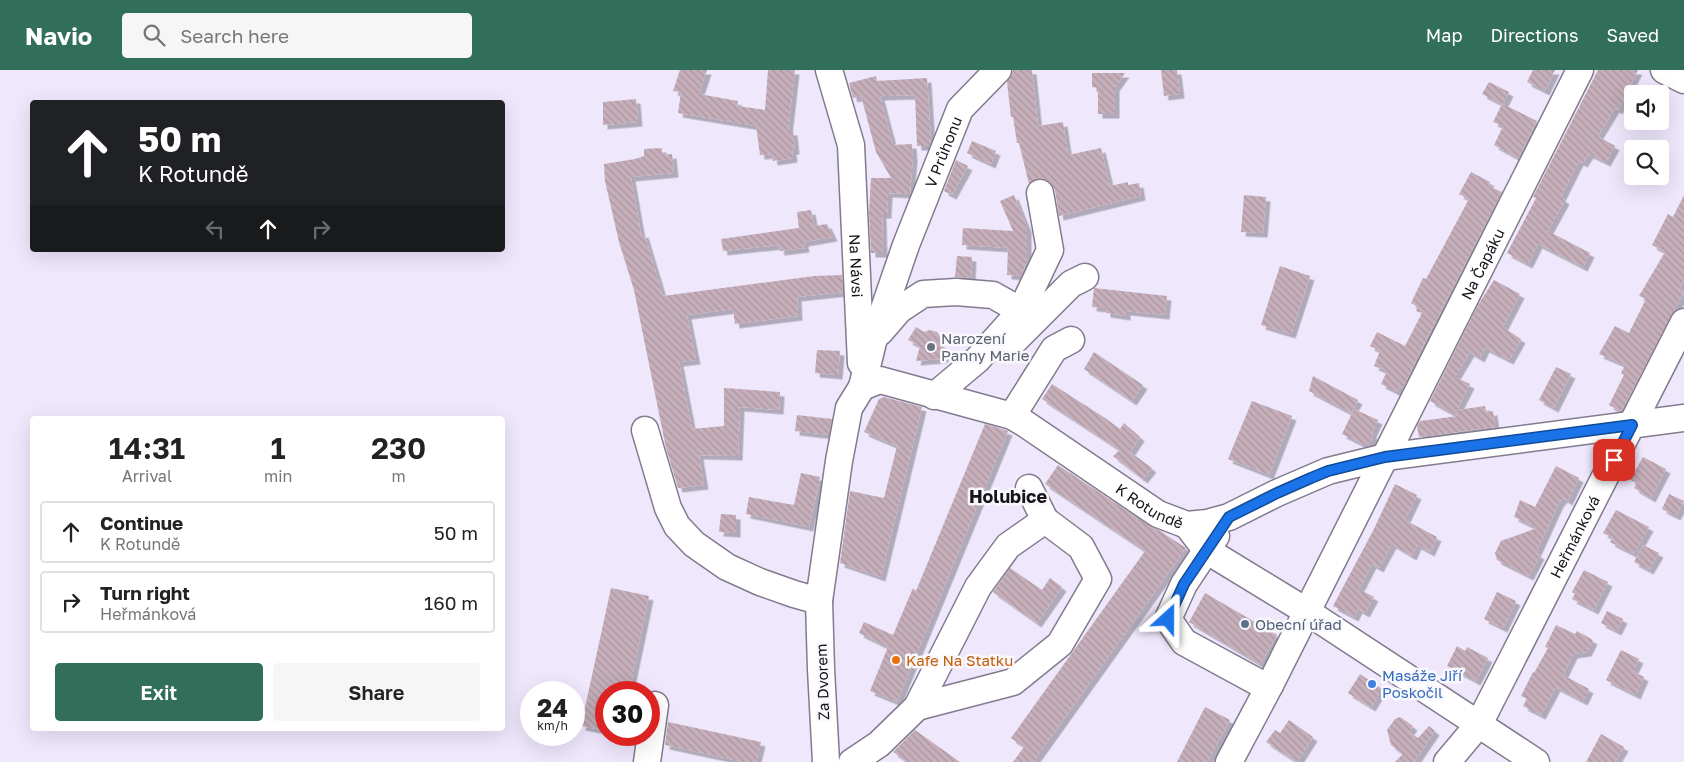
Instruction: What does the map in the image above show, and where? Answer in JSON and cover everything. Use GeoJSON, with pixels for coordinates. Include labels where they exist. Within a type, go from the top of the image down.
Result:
{"type":"FeatureCollection","features":[{"type":"Feature","properties":{"kind":"street","name":"Na Návsi"},"geometry":{"type":"LineString","coordinates":[[829,70],[851,145],[857,312],[862,387]]}},
{"type":"Feature","properties":{"kind":"street","name":"V Průhonu"},"geometry":{"type":"LineString","coordinates":[[906,245],[960,109],[998,70]]}},
{"type":"Feature","properties":{"kind":"street","name":"Na Čapáku"},"geometry":{"type":"LineString","coordinates":[[1229,762],[1270,685],[1580,70]]}},
{"type":"Feature","properties":{"kind":"street"},"geometry":{"type":"LineString","coordinates":[[1664,70],[1684,80]]}},
{"type":"Feature","properties":{"kind":"street"},"geometry":{"type":"LineString","coordinates":[[934,396],[977,360],[1021,310],[1050,250],[1040,193]]}},
{"type":"Feature","properties":{"kind":"street","name":"Na Návsi"},"geometry":{"type":"LineString","coordinates":[[820,601],[839,461],[849,408],[862,387],[874,338],[906,245]]}},
{"type":"Feature","properties":{"kind":"street"},"geometry":{"type":"LineString","coordinates":[[977,360],[1007,347],[1071,284],[1085,278]]}},
{"type":"Feature","properties":{"kind":"street","name":"Na Návsi"},"geometry":{"type":"LineString","coordinates":[[874,338],[899,310],[923,294],[956,292],[993,294],[1021,310]]}},
{"type":"Feature","properties":{"kind":"street","name":"Heřmánková"},"geometry":{"type":"LineString","coordinates":[[1447,762],[1478,724],[1684,322]]}},
{"type":"Feature","properties":{"kind":"street"},"geometry":{"type":"LineString","coordinates":[[862,387],[880,380],[1012,416],[1054,349],[1072,340]]}},
{"type":"Feature","properties":{"kind":"street","name":"K Rotundě"},"geometry":{"type":"LineString","coordinates":[[1012,416],[1158,514],[1187,525],[1207,523],[1229,517],[1277,493],[1328,471],[1385,457],[1684,418]]}},
{"type":"Feature","properties":{"kind":"street"},"geometry":{"type":"LineString","coordinates":[[645,430],[668,508],[677,526],[694,544],[727,567],[760,582],[820,601]]}},
{"type":"Feature","properties":{"kind":"street"},"geometry":{"type":"LineString","coordinates":[[917,707],[1013,682],[1060,644],[1098,579],[1081,547],[1046,520],[1029,488]]}},
{"type":"Feature","properties":{"kind":"street"},"geometry":{"type":"LineString","coordinates":[[1229,517],[1184,584],[1168,619],[1184,642],[1263,685],[1270,685]]}},
{"type":"Feature","properties":{"kind":"street"},"geometry":{"type":"LineString","coordinates":[[852,762],[879,744],[917,707],[978,587],[1008,546],[1046,520]]}},
{"type":"Feature","properties":{"kind":"street"},"geometry":{"type":"LineString","coordinates":[[1187,525],[1206,550],[1306,611],[1536,762]]}},
{"type":"Feature","properties":{"kind":"street","name":"Za Dvorem"},"geometry":{"type":"LineString","coordinates":[[820,601],[821,670],[826,762]]}},
{"type":"Feature","properties":{"kind":"street"},"geometry":{"type":"LineString","coordinates":[[647,762],[649,746]]}},
{"type":"Feature","properties":{"kind":"building"},"geometry":{"type":"Polygon","coordinates":[[[680,70],[707,70],[699,94],[738,101],[737,106],[765,110],[768,70],[795,70],[788,131],[793,131],[795,150],[792,150],[793,158],[773,161],[772,154],[760,155],[756,126],[678,113],[681,92],[673,91],[680,70]]]}},
{"type":"Feature","properties":{"kind":"building"},"geometry":{"type":"Polygon","coordinates":[[[1013,70],[1032,70],[1038,126],[1063,122],[1068,155],[1101,148],[1110,186],[1128,182],[1128,185],[1139,183],[1141,196],[1059,216],[1055,190],[1051,183],[1045,179],[1038,178],[1029,184],[1019,143],[1017,143],[1013,117],[1011,117],[1007,82],[1013,70]]]}},
{"type":"Feature","properties":{"kind":"building"},"geometry":{"type":"Polygon","coordinates":[[[1161,70],[1177,70],[1180,94],[1164,96],[1161,70]]]}},
{"type":"Feature","properties":{"kind":"building"},"geometry":{"type":"Polygon","coordinates":[[[1533,70],[1555,70],[1545,91],[1527,82],[1533,70]]]}},
{"type":"Feature","properties":{"kind":"building"},"geometry":{"type":"Polygon","coordinates":[[[1598,70],[1638,70],[1630,85],[1624,85],[1624,98],[1618,110],[1615,108],[1598,136],[1615,146],[1606,162],[1589,154],[1583,163],[1579,161],[1561,197],[1565,200],[1548,231],[1590,253],[1583,267],[1538,244],[1528,264],[1507,253],[1536,198],[1533,197],[1598,70]]]}},
{"type":"Feature","properties":{"kind":"building"},"geometry":{"type":"Polygon","coordinates":[[[1092,73],[1125,73],[1115,87],[1115,114],[1098,114],[1098,88],[1092,87],[1092,73]]]}},
{"type":"Feature","properties":{"kind":"building"},"geometry":{"type":"Polygon","coordinates":[[[876,76],[877,81],[927,78],[931,141],[929,146],[917,146],[915,95],[880,96],[893,145],[912,144],[913,157],[910,194],[888,193],[887,214],[882,214],[883,253],[871,253],[869,213],[871,178],[891,178],[876,152],[861,96],[853,98],[849,83],[876,76]]]}},
{"type":"Feature","properties":{"kind":"building"},"geometry":{"type":"Polygon","coordinates":[[[1489,82],[1509,92],[1503,104],[1537,121],[1518,158],[1494,145],[1503,126],[1493,122],[1502,104],[1482,94],[1489,82]]]}},
{"type":"Feature","properties":{"kind":"building"},"geometry":{"type":"Polygon","coordinates":[[[636,99],[638,122],[603,125],[603,102],[636,99]]]}},
{"type":"Feature","properties":{"kind":"building"},"geometry":{"type":"Polygon","coordinates":[[[972,141],[996,151],[991,164],[967,153],[972,141]]]}},
{"type":"Feature","properties":{"kind":"building"},"geometry":{"type":"Polygon","coordinates":[[[662,148],[662,155],[672,154],[674,173],[631,177],[641,234],[644,233],[663,296],[814,276],[842,275],[843,292],[797,297],[798,316],[735,324],[733,309],[687,315],[696,360],[679,362],[692,429],[724,426],[724,388],[780,392],[779,410],[740,407],[738,456],[699,455],[704,485],[678,488],[666,448],[634,290],[619,242],[605,181],[604,164],[644,156],[644,149],[662,148]]]}},
{"type":"Feature","properties":{"kind":"building"},"geometry":{"type":"Polygon","coordinates":[[[956,160],[968,166],[952,195],[944,191],[956,160]]]}},
{"type":"Feature","properties":{"kind":"building"},"geometry":{"type":"Polygon","coordinates":[[[1471,172],[1490,182],[1488,186],[1502,192],[1403,388],[1400,387],[1397,392],[1381,384],[1387,371],[1374,366],[1380,351],[1370,346],[1377,332],[1405,346],[1422,313],[1416,311],[1418,307],[1411,303],[1423,278],[1426,279],[1469,199],[1459,194],[1471,172]]]}},
{"type":"Feature","properties":{"kind":"building"},"geometry":{"type":"Polygon","coordinates":[[[1014,195],[1027,228],[1027,264],[1021,276],[1007,275],[1008,248],[962,245],[963,228],[1013,231],[1000,201],[1014,195]]]}},
{"type":"Feature","properties":{"kind":"building"},"geometry":{"type":"Polygon","coordinates":[[[1244,195],[1266,197],[1263,233],[1241,232],[1244,195]]]}},
{"type":"Feature","properties":{"kind":"building"},"geometry":{"type":"Polygon","coordinates":[[[1684,195],[1684,279],[1679,290],[1684,292],[1620,411],[1609,405],[1624,375],[1621,373],[1625,365],[1599,354],[1615,326],[1629,333],[1646,299],[1639,296],[1665,252],[1652,245],[1668,214],[1673,217],[1684,195]]]}},
{"type":"Feature","properties":{"kind":"building"},"geometry":{"type":"Polygon","coordinates":[[[811,210],[814,226],[827,224],[833,237],[804,242],[805,248],[780,251],[779,245],[723,251],[721,239],[799,228],[797,212],[811,210]]]}},
{"type":"Feature","properties":{"kind":"building"},"geometry":{"type":"Polygon","coordinates":[[[957,256],[972,257],[971,278],[955,277],[957,256]]]}},
{"type":"Feature","properties":{"kind":"building"},"geometry":{"type":"Polygon","coordinates":[[[1280,266],[1310,276],[1291,334],[1261,325],[1280,266]]]}},
{"type":"Feature","properties":{"kind":"building"},"geometry":{"type":"Polygon","coordinates":[[[1494,280],[1520,294],[1503,327],[1521,339],[1509,360],[1485,348],[1480,358],[1470,352],[1455,377],[1470,384],[1457,410],[1485,406],[1486,412],[1493,411],[1495,427],[1419,437],[1417,426],[1420,421],[1458,416],[1430,401],[1478,305],[1494,280]]]}},
{"type":"Feature","properties":{"kind":"building"},"geometry":{"type":"Polygon","coordinates":[[[1094,288],[1167,296],[1165,315],[1126,311],[1126,316],[1106,313],[1106,308],[1092,307],[1094,288]]]}},
{"type":"Feature","properties":{"kind":"building","name":"Narození Panny Marie"},"geometry":{"type":"Polygon","coordinates":[[[916,327],[924,332],[930,330],[937,332],[939,342],[945,349],[944,357],[941,359],[916,361],[920,346],[908,340],[916,327]]]}},
{"type":"Feature","properties":{"kind":"building"},"geometry":{"type":"Polygon","coordinates":[[[817,350],[840,351],[838,375],[815,373],[817,350]]]}},
{"type":"Feature","properties":{"kind":"building"},"geometry":{"type":"Polygon","coordinates":[[[1094,352],[1143,385],[1132,401],[1084,369],[1094,352]]]}},
{"type":"Feature","properties":{"kind":"building"},"geometry":{"type":"Polygon","coordinates":[[[1556,367],[1571,374],[1554,408],[1539,400],[1556,367]]]}},
{"type":"Feature","properties":{"kind":"building"},"geometry":{"type":"Polygon","coordinates":[[[1313,376],[1358,400],[1351,413],[1309,391],[1313,376]]]}},
{"type":"Feature","properties":{"kind":"building"},"geometry":{"type":"Polygon","coordinates":[[[1052,384],[1120,429],[1124,423],[1140,437],[1130,452],[1152,468],[1143,479],[1113,456],[1120,450],[1042,399],[1052,384]]]}},
{"type":"Feature","properties":{"kind":"building"},"geometry":{"type":"Polygon","coordinates":[[[884,397],[922,407],[881,577],[840,563],[850,491],[884,498],[897,446],[864,432],[879,399],[884,397]]]}},
{"type":"Feature","properties":{"kind":"building"},"geometry":{"type":"Polygon","coordinates":[[[1252,401],[1292,416],[1269,475],[1228,459],[1252,401]]]}},
{"type":"Feature","properties":{"kind":"building"},"geometry":{"type":"Polygon","coordinates":[[[1354,409],[1378,420],[1368,446],[1342,434],[1354,409]]]}},
{"type":"Feature","properties":{"kind":"building"},"geometry":{"type":"Polygon","coordinates":[[[797,415],[832,419],[829,435],[795,431],[797,415]]]}},
{"type":"Feature","properties":{"kind":"building"},"geometry":{"type":"Polygon","coordinates":[[[985,424],[1008,431],[897,702],[870,691],[888,647],[859,633],[864,622],[893,635],[913,588],[916,591],[985,424]]]}},
{"type":"Feature","properties":{"kind":"building"},"geometry":{"type":"Polygon","coordinates":[[[1643,457],[1666,469],[1651,498],[1634,488],[1637,483],[1630,480],[1643,457]]]}},
{"type":"Feature","properties":{"kind":"building"},"geometry":{"type":"Polygon","coordinates":[[[1058,465],[1186,548],[1033,762],[1013,762],[1024,747],[1011,738],[1145,551],[1045,484],[1058,465]]]}},
{"type":"Feature","properties":{"kind":"building"},"geometry":{"type":"Polygon","coordinates":[[[1556,466],[1579,478],[1568,501],[1563,498],[1559,503],[1536,553],[1540,555],[1529,576],[1497,560],[1495,553],[1501,541],[1537,528],[1514,517],[1520,500],[1535,507],[1556,466]]]}},
{"type":"Feature","properties":{"kind":"building"},"geometry":{"type":"Polygon","coordinates":[[[801,473],[820,477],[809,527],[746,514],[749,497],[794,505],[801,473]]]}},
{"type":"Feature","properties":{"kind":"building"},"geometry":{"type":"Polygon","coordinates":[[[1395,484],[1417,495],[1405,520],[1437,537],[1430,552],[1417,545],[1412,556],[1392,544],[1379,568],[1372,564],[1359,589],[1374,597],[1365,613],[1358,609],[1354,617],[1333,606],[1374,529],[1395,484]]]}},
{"type":"Feature","properties":{"kind":"building"},"geometry":{"type":"Polygon","coordinates":[[[1669,494],[1684,501],[1676,516],[1662,509],[1669,494]]]}},
{"type":"Feature","properties":{"kind":"building"},"geometry":{"type":"Polygon","coordinates":[[[1616,510],[1649,527],[1634,554],[1610,542],[1613,538],[1603,533],[1616,510]]]}},
{"type":"Feature","properties":{"kind":"building"},"geometry":{"type":"Polygon","coordinates":[[[721,514],[736,515],[736,533],[719,532],[721,514]]]}},
{"type":"Feature","properties":{"kind":"building"},"geometry":{"type":"Polygon","coordinates":[[[1643,545],[1659,553],[1649,570],[1634,562],[1643,545]]]}},
{"type":"Feature","properties":{"kind":"building"},"geometry":{"type":"Polygon","coordinates":[[[1010,568],[1042,590],[1050,578],[1062,587],[1037,623],[993,592],[1010,568]]]}},
{"type":"Feature","properties":{"kind":"building"},"geometry":{"type":"Polygon","coordinates":[[[1584,570],[1608,582],[1594,610],[1572,599],[1575,594],[1572,592],[1584,570]]]}},
{"type":"Feature","properties":{"kind":"building"},"geometry":{"type":"Polygon","coordinates":[[[611,588],[649,596],[631,681],[595,681],[595,729],[585,727],[585,708],[611,588]]]}},
{"type":"Feature","properties":{"kind":"building"},"geometry":{"type":"Polygon","coordinates":[[[1497,592],[1516,601],[1503,628],[1484,619],[1497,592]]]}},
{"type":"Feature","properties":{"kind":"building"},"geometry":{"type":"Polygon","coordinates":[[[1205,593],[1277,635],[1260,664],[1189,622],[1205,593]]]}},
{"type":"Feature","properties":{"kind":"building"},"geometry":{"type":"Polygon","coordinates":[[[1607,611],[1623,619],[1617,631],[1601,623],[1607,611]]]}},
{"type":"Feature","properties":{"kind":"building"},"geometry":{"type":"Polygon","coordinates":[[[1556,625],[1575,634],[1577,631],[1593,640],[1587,652],[1573,654],[1563,675],[1589,689],[1583,701],[1556,687],[1541,715],[1523,706],[1527,699],[1521,696],[1548,648],[1545,647],[1556,625]]]}},
{"type":"Feature","properties":{"kind":"building"},"geometry":{"type":"Polygon","coordinates":[[[1457,646],[1465,651],[1467,647],[1488,658],[1476,681],[1447,666],[1457,646]]]}},
{"type":"Feature","properties":{"kind":"building"},"geometry":{"type":"Polygon","coordinates":[[[1621,650],[1639,659],[1633,671],[1644,677],[1636,695],[1606,680],[1621,650]]]}},
{"type":"Feature","properties":{"kind":"building"},"geometry":{"type":"Polygon","coordinates":[[[1360,674],[1382,689],[1371,707],[1348,693],[1360,674]]]}},
{"type":"Feature","properties":{"kind":"building"},"geometry":{"type":"Polygon","coordinates":[[[1205,707],[1230,720],[1207,762],[1177,762],[1205,707]]]}},
{"type":"Feature","properties":{"kind":"building"},"geometry":{"type":"Polygon","coordinates":[[[1400,717],[1413,726],[1409,732],[1418,738],[1429,726],[1435,731],[1414,762],[1395,762],[1403,754],[1391,745],[1387,730],[1395,719],[1400,717]]]}},
{"type":"Feature","properties":{"kind":"building"},"geometry":{"type":"Polygon","coordinates":[[[1289,720],[1313,737],[1297,762],[1266,742],[1275,730],[1280,733],[1289,720]]]}},
{"type":"Feature","properties":{"kind":"building"},"geometry":{"type":"Polygon","coordinates":[[[668,722],[761,742],[756,762],[744,762],[665,745],[668,722]]]}},
{"type":"Feature","properties":{"kind":"building"},"geometry":{"type":"Polygon","coordinates":[[[915,730],[960,762],[908,762],[893,752],[915,730]]]}},
{"type":"Feature","properties":{"kind":"building"},"geometry":{"type":"Polygon","coordinates":[[[1601,734],[1624,747],[1615,762],[1586,762],[1601,734]]]}},
{"type":"Feature","properties":{"kind":"place","name":"Narození Panny Marie"},"geometry":{"type":"Point","coordinates":[931,347]}},
{"type":"Feature","properties":{"kind":"place","name":"Obecní úřad"},"geometry":{"type":"Point","coordinates":[1245,624]}},
{"type":"Feature","properties":{"kind":"place","name":"Kafe Na Statku"},"geometry":{"type":"Point","coordinates":[896,660]}},
{"type":"Feature","properties":{"kind":"place","name":"Masáže Jiří Poskočil"},"geometry":{"type":"Point","coordinates":[1372,684]}},
{"type":"Feature","properties":{"kind":"district","name":"Holubice"},"geometry":{"type":"Point","coordinates":[1008,496]}},
{"type":"Feature","properties":{"kind":"route"},"geometry":{"type":"LineString","coordinates":[[1168,619],[1184,584],[1229,517],[1277,493],[1328,471],[1385,457],[1632,425],[1614,460]]}}]}
